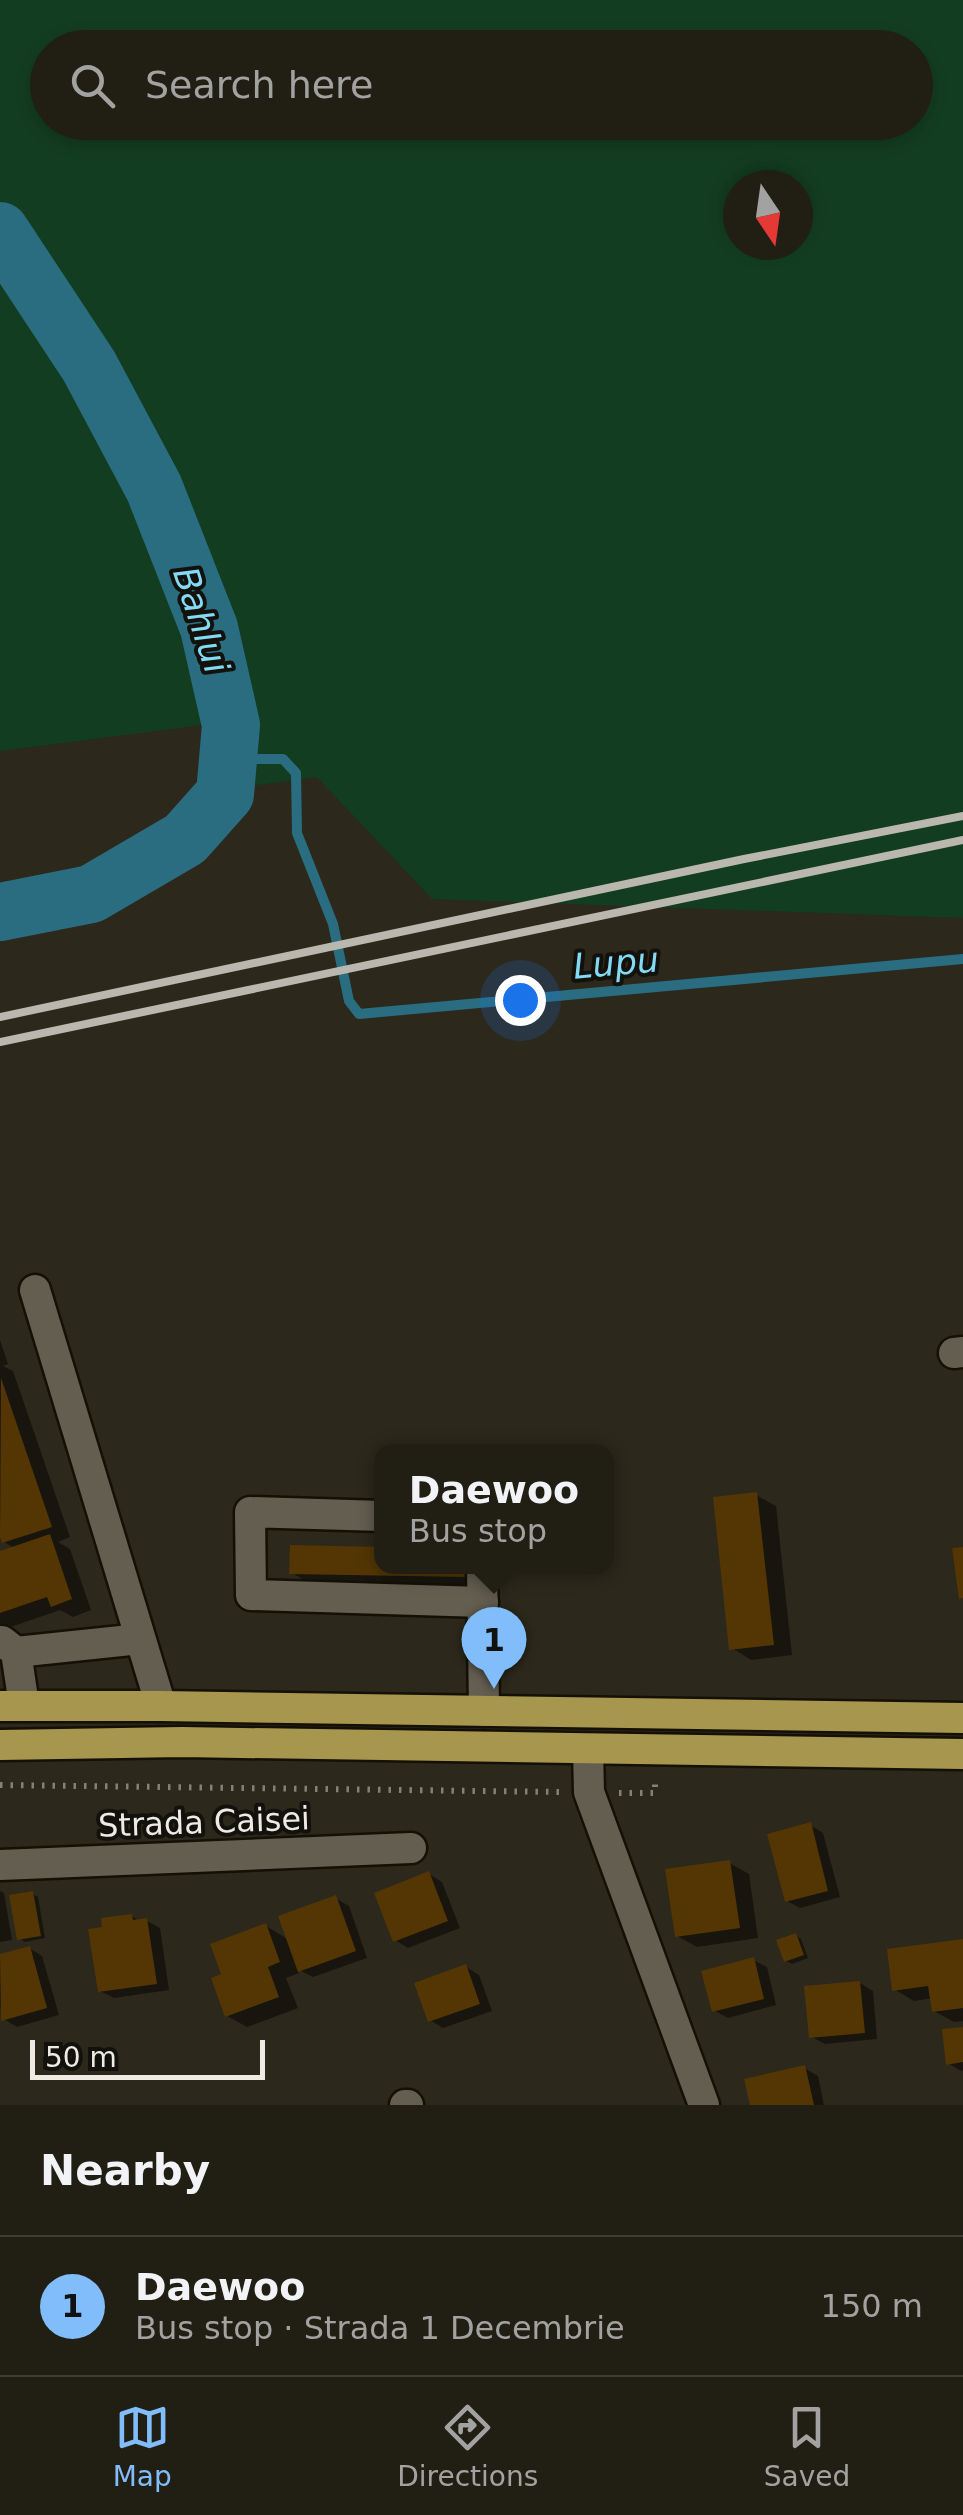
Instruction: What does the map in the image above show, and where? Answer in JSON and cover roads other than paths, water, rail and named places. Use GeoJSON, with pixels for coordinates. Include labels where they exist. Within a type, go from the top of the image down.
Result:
{"type":"FeatureCollection","features":[{"type":"Feature","properties":{"kind":"highway"},"geometry":{"type":"LineString","coordinates":[[12,1706],[963,1718]]}},
{"type":"Feature","properties":{"kind":"highway"},"geometry":{"type":"LineString","coordinates":[[0,1745],[182,1742],[963,1754]]}},
{"type":"Feature","properties":{"kind":"street"},"geometry":{"type":"LineString","coordinates":[[35,1290],[160,1706]]}},
{"type":"Feature","properties":{"kind":"street"},"geometry":{"type":"LineString","coordinates":[[374,1516],[250,1512],[251,1595],[483,1602]]}},
{"type":"Feature","properties":{"kind":"street"},"geometry":{"type":"LineString","coordinates":[[482,1574],[484,1711]]}},
{"type":"Feature","properties":{"kind":"street"},"geometry":{"type":"LineString","coordinates":[[12,1706],[8,1646],[140,1639]]}},
{"type":"Feature","properties":{"kind":"street"},"geometry":{"type":"LineString","coordinates":[[588,1750],[589,1792],[704,2105]]}},
{"type":"Feature","properties":{"kind":"street","name":"Strada Caisei"},"geometry":{"type":"LineString","coordinates":[[0,1865],[411,1848]]}},
{"type":"Feature","properties":{"kind":"waterway","name":"Bahlui"},"geometry":{"type":"LineString","coordinates":[[0,231],[89,366],[154,488],[209,628],[231,725],[225,794],[185,839],[91,894],[0,912]]}},
{"type":"Feature","properties":{"kind":"waterway","name":"Lupu"},"geometry":{"type":"LineString","coordinates":[[228,759],[283,759],[296,773],[297,833],[333,924],[349,1001],[359,1014],[963,959]]}},
{"type":"Feature","properties":{"kind":"railway"},"geometry":{"type":"LineString","coordinates":[[0,1017],[963,816]]}},
{"type":"Feature","properties":{"kind":"railway"},"geometry":{"type":"LineString","coordinates":[[0,1042],[963,840]]}},
{"type":"Feature","properties":{"kind":"place","name":"Daewoo"},"geometry":{"type":"Point","coordinates":[494,1689]}}]}
